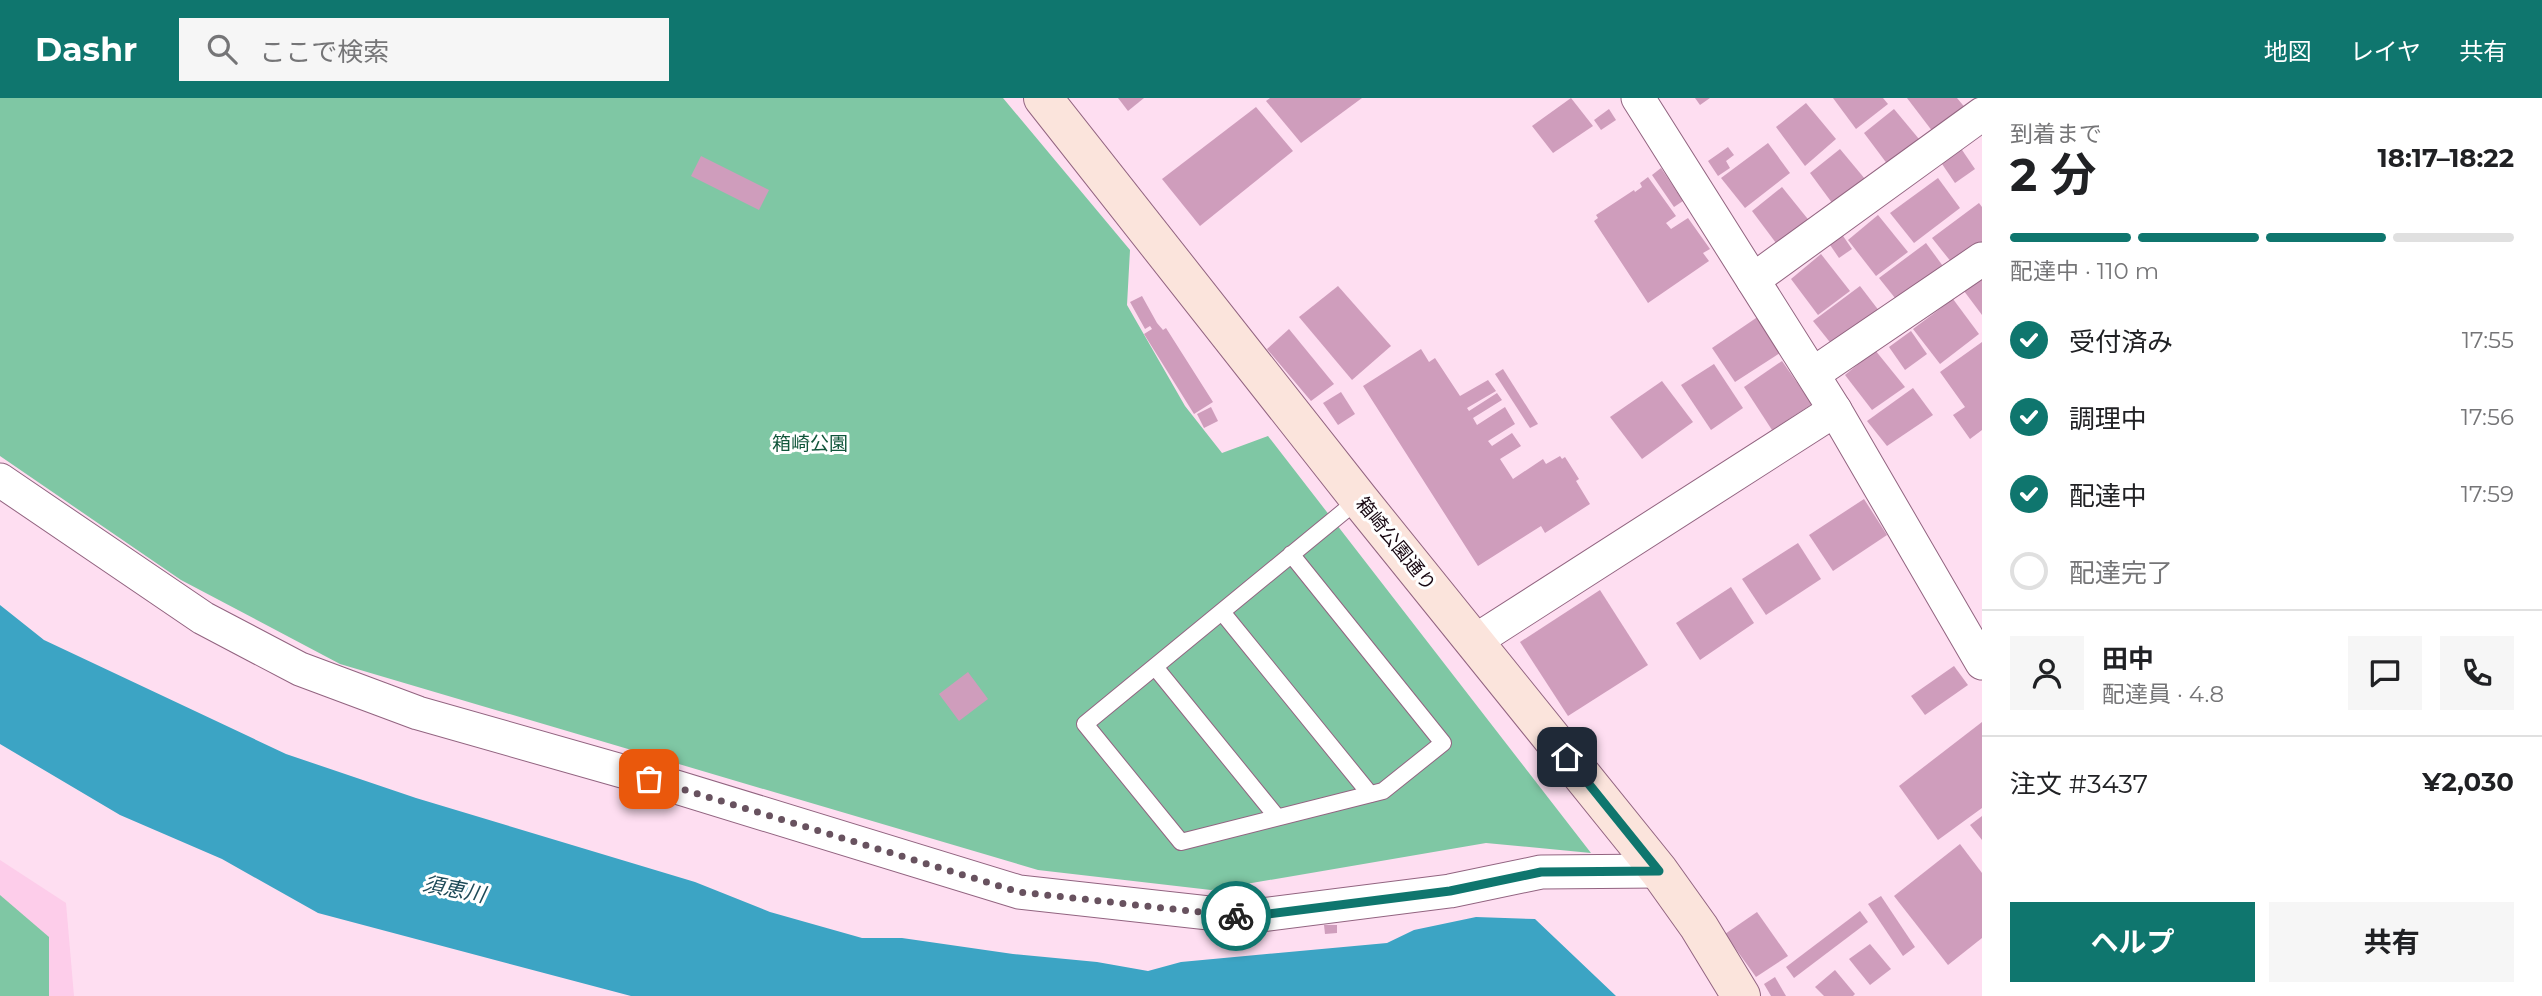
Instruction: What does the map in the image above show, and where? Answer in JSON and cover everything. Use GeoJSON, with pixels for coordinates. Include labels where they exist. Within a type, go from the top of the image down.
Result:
{"type":"FeatureCollection","features":[{"type":"Feature","properties":{"kind":"street","name":"箱崎公園通り"},"geometry":{"type":"LineString","coordinates":[[1043,98],[1359,499],[1659,871],[1699,927],[1741,996]]}},
{"type":"Feature","properties":{"kind":"street"},"geometry":{"type":"LineString","coordinates":[[1638,98],[1835,410],[1982,663]]}},
{"type":"Feature","properties":{"kind":"street"},"geometry":{"type":"LineString","coordinates":[[1753,279],[1982,114]]}},
{"type":"Feature","properties":{"kind":"street"},"geometry":{"type":"LineString","coordinates":[[1812,374],[1982,259]]}},
{"type":"Feature","properties":{"kind":"street"},"geometry":{"type":"LineString","coordinates":[[1475,641],[1835,410]]}},
{"type":"Feature","properties":{"kind":"street"},"geometry":{"type":"LineString","coordinates":[[0,480],[203,618],[300,670],[418,713],[649,779],[1019,892],[1245,917],[1450,891],[1541,872],[1659,871]]}},
{"type":"Feature","properties":{"kind":"lane"},"geometry":{"type":"LineString","coordinates":[[1292,554],[1443,743],[1382,791],[1181,842],[1085,724],[1222,612],[1292,554],[1359,499]]}},
{"type":"Feature","properties":{"kind":"lane"},"geometry":{"type":"LineString","coordinates":[[1222,612],[1370,794]]}},
{"type":"Feature","properties":{"kind":"lane"},"geometry":{"type":"LineString","coordinates":[[1155,667],[1277,817]]}},
{"type":"Feature","properties":{"kind":"shaded area"},"geometry":{"type":"Polygon","coordinates":[[[0,860],[66,903],[74,996],[0,996],[0,860]]]}},
{"type":"Feature","properties":{"kind":"green space","name":"箱崎公園"},"geometry":{"type":"Polygon","coordinates":[[[0,98],[1003,98],[1130,250],[1127,305],[1185,406],[1222,453],[1268,436],[1591,853],[1486,843],[1211,890],[1038,870],[340,664],[181,580],[0,456],[0,98]]]}},
{"type":"Feature","properties":{"kind":"green space"},"geometry":{"type":"Polygon","coordinates":[[[0,895],[49,937],[49,996],[0,996],[0,895]]]}},
{"type":"Feature","properties":{"kind":"water","name":"須恵川"},"geometry":{"type":"Polygon","coordinates":[[[0,605],[44,640],[286,754],[416,798],[695,882],[770,912],[862,938],[902,938],[1013,954],[1097,962],[1148,971],[1181,962],[1387,943],[1414,930],[1476,917],[1535,919],[1616,996],[631,996],[318,913],[222,859],[120,815],[0,744],[0,605]]]}},
{"type":"Feature","properties":{"kind":"building"},"geometry":{"type":"Polygon","coordinates":[[[1118,98],[1144,98],[1128,111],[1118,98]]]}},
{"type":"Feature","properties":{"kind":"building"},"geometry":{"type":"Polygon","coordinates":[[[1270,98],[1362,98],[1301,143],[1266,101],[1270,98]]]}},
{"type":"Feature","properties":{"kind":"building"},"geometry":{"type":"Polygon","coordinates":[[[1571,98],[1593,126],[1553,153],[1532,126],[1571,98]]]}},
{"type":"Feature","properties":{"kind":"building"},"geometry":{"type":"Polygon","coordinates":[[[1695,98],[1710,98],[1700,105],[1695,98]]]}},
{"type":"Feature","properties":{"kind":"building"},"geometry":{"type":"Polygon","coordinates":[[[1833,98],[1883,98],[1888,104],[1856,129],[1833,98]]]}},
{"type":"Feature","properties":{"kind":"building"},"geometry":{"type":"Polygon","coordinates":[[[1907,98],[1957,98],[1967,110],[1936,136],[1907,98]]]}},
{"type":"Feature","properties":{"kind":"building"},"geometry":{"type":"Polygon","coordinates":[[[1806,103],[1836,139],[1805,166],[1776,127],[1806,103]]]}},
{"type":"Feature","properties":{"kind":"building"},"geometry":{"type":"Polygon","coordinates":[[[1256,107],[1293,151],[1200,226],[1162,179],[1256,107]]]}},
{"type":"Feature","properties":{"kind":"building"},"geometry":{"type":"Polygon","coordinates":[[[1609,109],[1616,120],[1601,130],[1594,120],[1609,109]]]}},
{"type":"Feature","properties":{"kind":"building"},"geometry":{"type":"Polygon","coordinates":[[[1894,109],[1924,145],[1891,169],[1864,133],[1894,109]]]}},
{"type":"Feature","properties":{"kind":"building"},"geometry":{"type":"Polygon","coordinates":[[[1768,143],[1790,173],[1745,208],[1721,178],[1768,143]]]}},
{"type":"Feature","properties":{"kind":"building"},"geometry":{"type":"Polygon","coordinates":[[[1728,147],[1734,155],[1726,161],[1730,168],[1718,176],[1708,161],[1728,147]]]}},
{"type":"Feature","properties":{"kind":"building"},"geometry":{"type":"Polygon","coordinates":[[[1960,147],[1975,169],[1955,183],[1940,161],[1960,147]]]}},
{"type":"Feature","properties":{"kind":"building"},"geometry":{"type":"Polygon","coordinates":[[[1840,149],[1870,185],[1838,211],[1810,173],[1840,149]]]}},
{"type":"Feature","properties":{"kind":"building"},"geometry":{"type":"Polygon","coordinates":[[[701,156],[769,190],[759,210],[691,176],[701,156]]]}},
{"type":"Feature","properties":{"kind":"building"},"geometry":{"type":"Polygon","coordinates":[[[1661,168],[1683,201],[1674,207],[1652,175],[1661,168]]]}},
{"type":"Feature","properties":{"kind":"building"},"geometry":{"type":"Polygon","coordinates":[[[1648,177],[1676,216],[1666,223],[1671,229],[1688,218],[1710,249],[1703,253],[1709,261],[1648,303],[1594,221],[1598,218],[1596,215],[1642,187],[1640,183],[1648,177]]]}},
{"type":"Feature","properties":{"kind":"building"},"geometry":{"type":"Polygon","coordinates":[[[1938,178],[1960,208],[1914,243],[1890,213],[1938,178]]]}},
{"type":"Feature","properties":{"kind":"building"},"geometry":{"type":"Polygon","coordinates":[[[1782,187],[1811,223],[1779,247],[1752,211],[1782,187]]]}},
{"type":"Feature","properties":{"kind":"building"},"geometry":{"type":"Polygon","coordinates":[[[1979,203],[1982,207],[1982,248],[1956,268],[1932,238],[1979,203]]]}},
{"type":"Feature","properties":{"kind":"building"},"geometry":{"type":"Polygon","coordinates":[[[1878,215],[1908,252],[1876,276],[1848,240],[1878,215]]]}},
{"type":"Feature","properties":{"kind":"building"},"geometry":{"type":"Polygon","coordinates":[[[1841,233],[1852,249],[1839,258],[1828,242],[1841,233]]]}},
{"type":"Feature","properties":{"kind":"building"},"geometry":{"type":"Polygon","coordinates":[[[1926,243],[1948,273],[1903,308],[1879,278],[1926,243]]]}},
{"type":"Feature","properties":{"kind":"building"},"geometry":{"type":"Polygon","coordinates":[[[1821,254],[1850,291],[1818,315],[1791,279],[1821,254]]]}},
{"type":"Feature","properties":{"kind":"building"},"geometry":{"type":"Polygon","coordinates":[[[1982,278],[1982,315],[1964,291],[1982,278]]]}},
{"type":"Feature","properties":{"kind":"building"},"geometry":{"type":"Polygon","coordinates":[[[1338,286],[1391,346],[1352,380],[1299,317],[1338,286]]]}},
{"type":"Feature","properties":{"kind":"building"},"geometry":{"type":"Polygon","coordinates":[[[1860,286],[1883,316],[1837,351],[1813,321],[1860,286]]]}},
{"type":"Feature","properties":{"kind":"building"},"geometry":{"type":"Polygon","coordinates":[[[1142,296],[1157,323],[1163,330],[1166,328],[1213,402],[1194,414],[1144,334],[1152,329],[1150,326],[1145,329],[1130,302],[1142,296]]]}},
{"type":"Feature","properties":{"kind":"building"},"geometry":{"type":"Polygon","coordinates":[[[1953,299],[1979,334],[1940,364],[1913,329],[1953,299]]]}},
{"type":"Feature","properties":{"kind":"building"},"geometry":{"type":"Polygon","coordinates":[[[1759,316],[1783,351],[1735,382],[1712,348],[1759,316]]]}},
{"type":"Feature","properties":{"kind":"building"},"geometry":{"type":"Polygon","coordinates":[[[1289,329],[1334,384],[1311,401],[1267,349],[1289,329]]]}},
{"type":"Feature","properties":{"kind":"building"},"geometry":{"type":"Polygon","coordinates":[[[1911,331],[1927,354],[1905,370],[1889,347],[1911,331]]]}},
{"type":"Feature","properties":{"kind":"building"},"geometry":{"type":"Polygon","coordinates":[[[1982,342],[1982,430],[1970,439],[1953,415],[1965,407],[1940,372],[1982,342]]]}},
{"type":"Feature","properties":{"kind":"building"},"geometry":{"type":"Polygon","coordinates":[[[1421,349],[1429,362],[1435,358],[1460,396],[1488,380],[1496,391],[1467,408],[1469,411],[1497,393],[1502,400],[1473,418],[1477,425],[1505,407],[1515,424],[1488,441],[1492,446],[1512,433],[1521,446],[1500,459],[1513,479],[1543,459],[1546,464],[1560,456],[1562,459],[1565,457],[1590,504],[1545,533],[1541,526],[1478,566],[1363,386],[1421,349]]]}},
{"type":"Feature","properties":{"kind":"building"},"geometry":{"type":"Polygon","coordinates":[[[1875,350],[1905,387],[1872,410],[1845,375],[1875,350]]]}},
{"type":"Feature","properties":{"kind":"building"},"geometry":{"type":"Polygon","coordinates":[[[1782,361],[1812,404],[1772,430],[1744,387],[1782,361]]]}},
{"type":"Feature","properties":{"kind":"building"},"geometry":{"type":"Polygon","coordinates":[[[1714,364],[1743,408],[1711,430],[1681,385],[1714,364]]]}},
{"type":"Feature","properties":{"kind":"building"},"geometry":{"type":"Polygon","coordinates":[[[1503,369],[1538,424],[1530,428],[1495,374],[1503,369]]]}},
{"type":"Feature","properties":{"kind":"building"},"geometry":{"type":"Polygon","coordinates":[[[1662,381],[1693,422],[1642,459],[1610,417],[1662,381]]]}},
{"type":"Feature","properties":{"kind":"building"},"geometry":{"type":"Polygon","coordinates":[[[1913,388],[1933,415],[1887,446],[1867,421],[1913,388]]]}},
{"type":"Feature","properties":{"kind":"building"},"geometry":{"type":"Polygon","coordinates":[[[1341,392],[1355,414],[1338,425],[1323,403],[1341,392]]]}},
{"type":"Feature","properties":{"kind":"building"},"geometry":{"type":"Polygon","coordinates":[[[1211,407],[1218,421],[1204,428],[1197,414],[1211,407]]]}},
{"type":"Feature","properties":{"kind":"building"},"geometry":{"type":"Polygon","coordinates":[[[1864,499],[1887,535],[1833,571],[1809,535],[1864,499]]]}},
{"type":"Feature","properties":{"kind":"building"},"geometry":{"type":"Polygon","coordinates":[[[1798,543],[1821,579],[1766,615],[1742,579],[1798,543]]]}},
{"type":"Feature","properties":{"kind":"building"},"geometry":{"type":"Polygon","coordinates":[[[1731,587],[1754,623],[1700,660],[1676,623],[1731,587]]]}},
{"type":"Feature","properties":{"kind":"building"},"geometry":{"type":"Polygon","coordinates":[[[1600,590],[1648,665],[1568,716],[1520,642],[1600,590]]]}},
{"type":"Feature","properties":{"kind":"building"},"geometry":{"type":"Polygon","coordinates":[[[1954,666],[1968,685],[1925,715],[1911,696],[1954,666]]]}},
{"type":"Feature","properties":{"kind":"building"},"geometry":{"type":"Polygon","coordinates":[[[968,672],[988,699],[959,721],[939,694],[968,672]]]}},
{"type":"Feature","properties":{"kind":"building"},"geometry":{"type":"Polygon","coordinates":[[[1982,722],[1982,808],[1938,840],[1899,786],[1982,722]]]}},
{"type":"Feature","properties":{"kind":"building"},"geometry":{"type":"Polygon","coordinates":[[[1982,816],[1982,840],[1970,825],[1982,816]]]}},
{"type":"Feature","properties":{"kind":"building"},"geometry":{"type":"Polygon","coordinates":[[[1960,844],[1982,873],[1982,938],[1948,965],[1894,896],[1960,844]]]}},
{"type":"Feature","properties":{"kind":"building"},"geometry":{"type":"Polygon","coordinates":[[[1881,896],[1915,947],[1903,956],[1868,904],[1881,896]]]}},
{"type":"Feature","properties":{"kind":"building"},"geometry":{"type":"Polygon","coordinates":[[[1860,911],[1868,922],[1794,978],[1786,967],[1860,911]]]}},
{"type":"Feature","properties":{"kind":"building"},"geometry":{"type":"Polygon","coordinates":[[[1757,912],[1788,956],[1756,977],[1725,934],[1757,912]]]}},
{"type":"Feature","properties":{"kind":"building"},"geometry":{"type":"Polygon","coordinates":[[[1324,925],[1337,925],[1337,933],[1325,934],[1324,925]]]}},
{"type":"Feature","properties":{"kind":"building"},"geometry":{"type":"Polygon","coordinates":[[[1870,944],[1891,969],[1870,985],[1849,959],[1870,944]]]}},
{"type":"Feature","properties":{"kind":"building"},"geometry":{"type":"Polygon","coordinates":[[[1835,970],[1855,994],[1853,996],[1824,996],[1815,987],[1835,970]]]}},
{"type":"Feature","properties":{"kind":"building"},"geometry":{"type":"Polygon","coordinates":[[[1775,977],[1786,996],[1771,996],[1764,984],[1775,977]]]}},
{"type":"Feature","properties":{"kind":"way so far"},"geometry":{"type":"LineString","coordinates":[[649,779],[1019,892],[1236,916]]}},
{"type":"Feature","properties":{"kind":"route"},"geometry":{"type":"LineString","coordinates":[[1236,916],[1450,891],[1541,872],[1659,871],[1567,757]]}}]}
